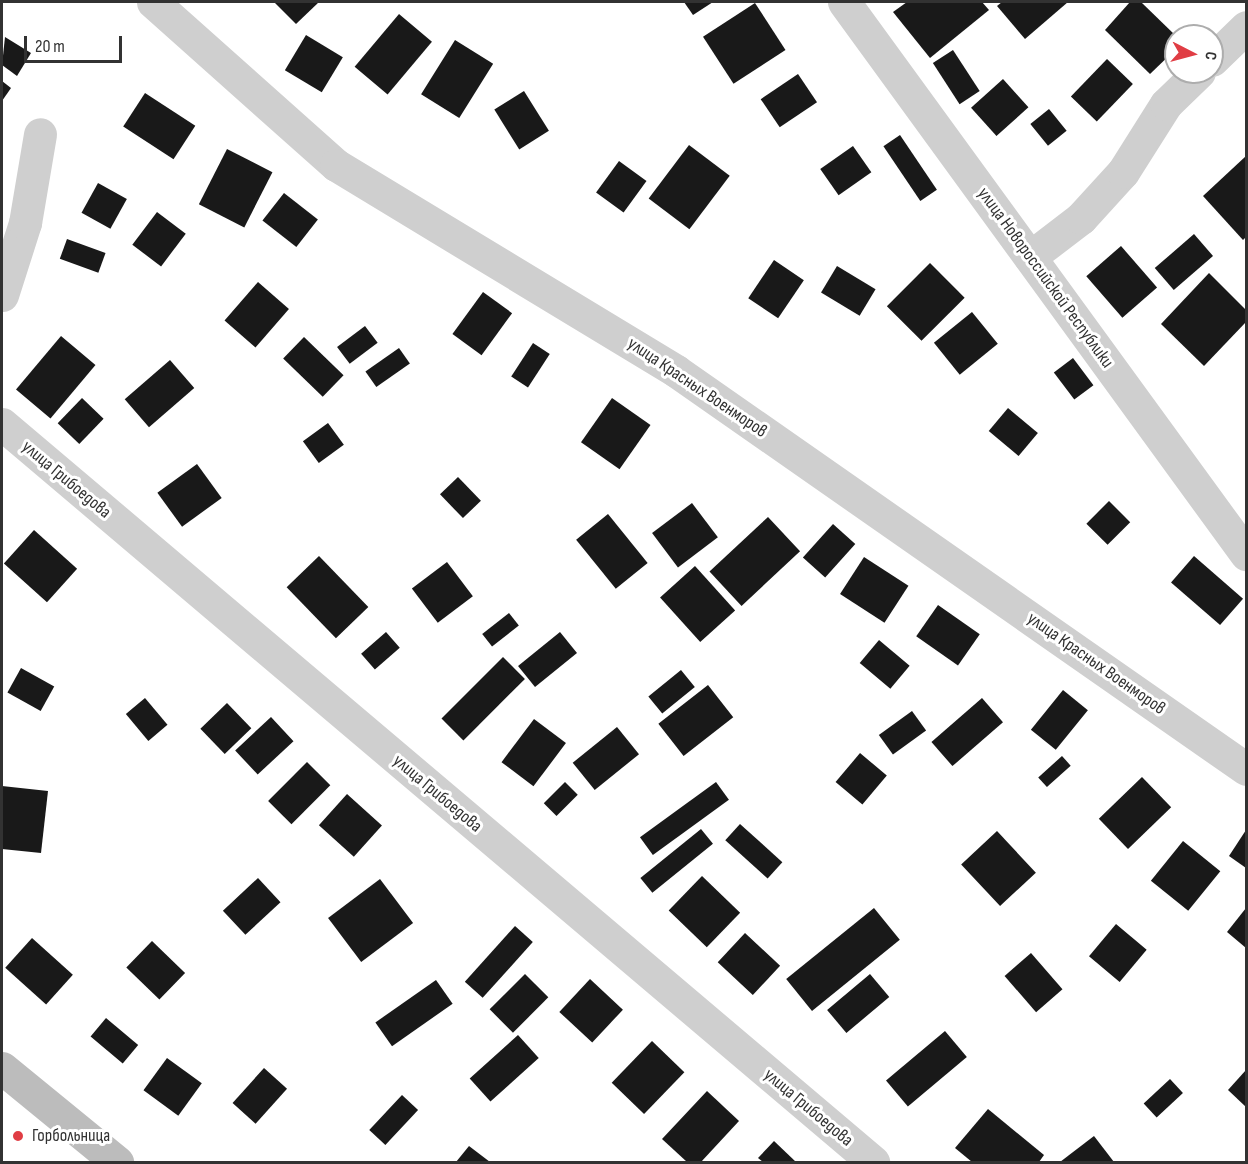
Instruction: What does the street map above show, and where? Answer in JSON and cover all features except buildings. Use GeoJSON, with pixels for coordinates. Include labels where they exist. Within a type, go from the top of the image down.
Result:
{"type":"FeatureCollection","features":[{"type":"Feature","properties":{"kind":"street","name":"улица Красных Военморов"},"geometry":{"type":"LineString","coordinates":[[153,2],[188,13],[336,165],[676,371],[1246,770]]}},
{"type":"Feature","properties":{"kind":"street","name":"улица Новороссийской Республики"},"geometry":{"type":"LineString","coordinates":[[844,2],[1246,555]]}},
{"type":"Feature","properties":{"kind":"street"},"geometry":{"type":"LineString","coordinates":[[1224,48],[1246,27]]}},
{"type":"Feature","properties":{"kind":"street"},"geometry":{"type":"LineString","coordinates":[[1030,257],[1081,218],[1123,172],[1166,104],[1187,84]]}},
{"type":"Feature","properties":{"kind":"street"},"geometry":{"type":"LineString","coordinates":[[2,295],[25,223],[40,134]]}},
{"type":"Feature","properties":{"kind":"street","name":"улица Грибоедова"},"geometry":{"type":"LineString","coordinates":[[5,439],[873,1162]]}},
{"type":"Feature","properties":{"kind":"street"},"geometry":{"type":"LineString","coordinates":[[2,1068],[117,1162]]}},
{"type":"Feature","properties":{"kind":"place","name":"Горбольница"},"geometry":{"type":"Point","coordinates":[18,1136]}}]}
